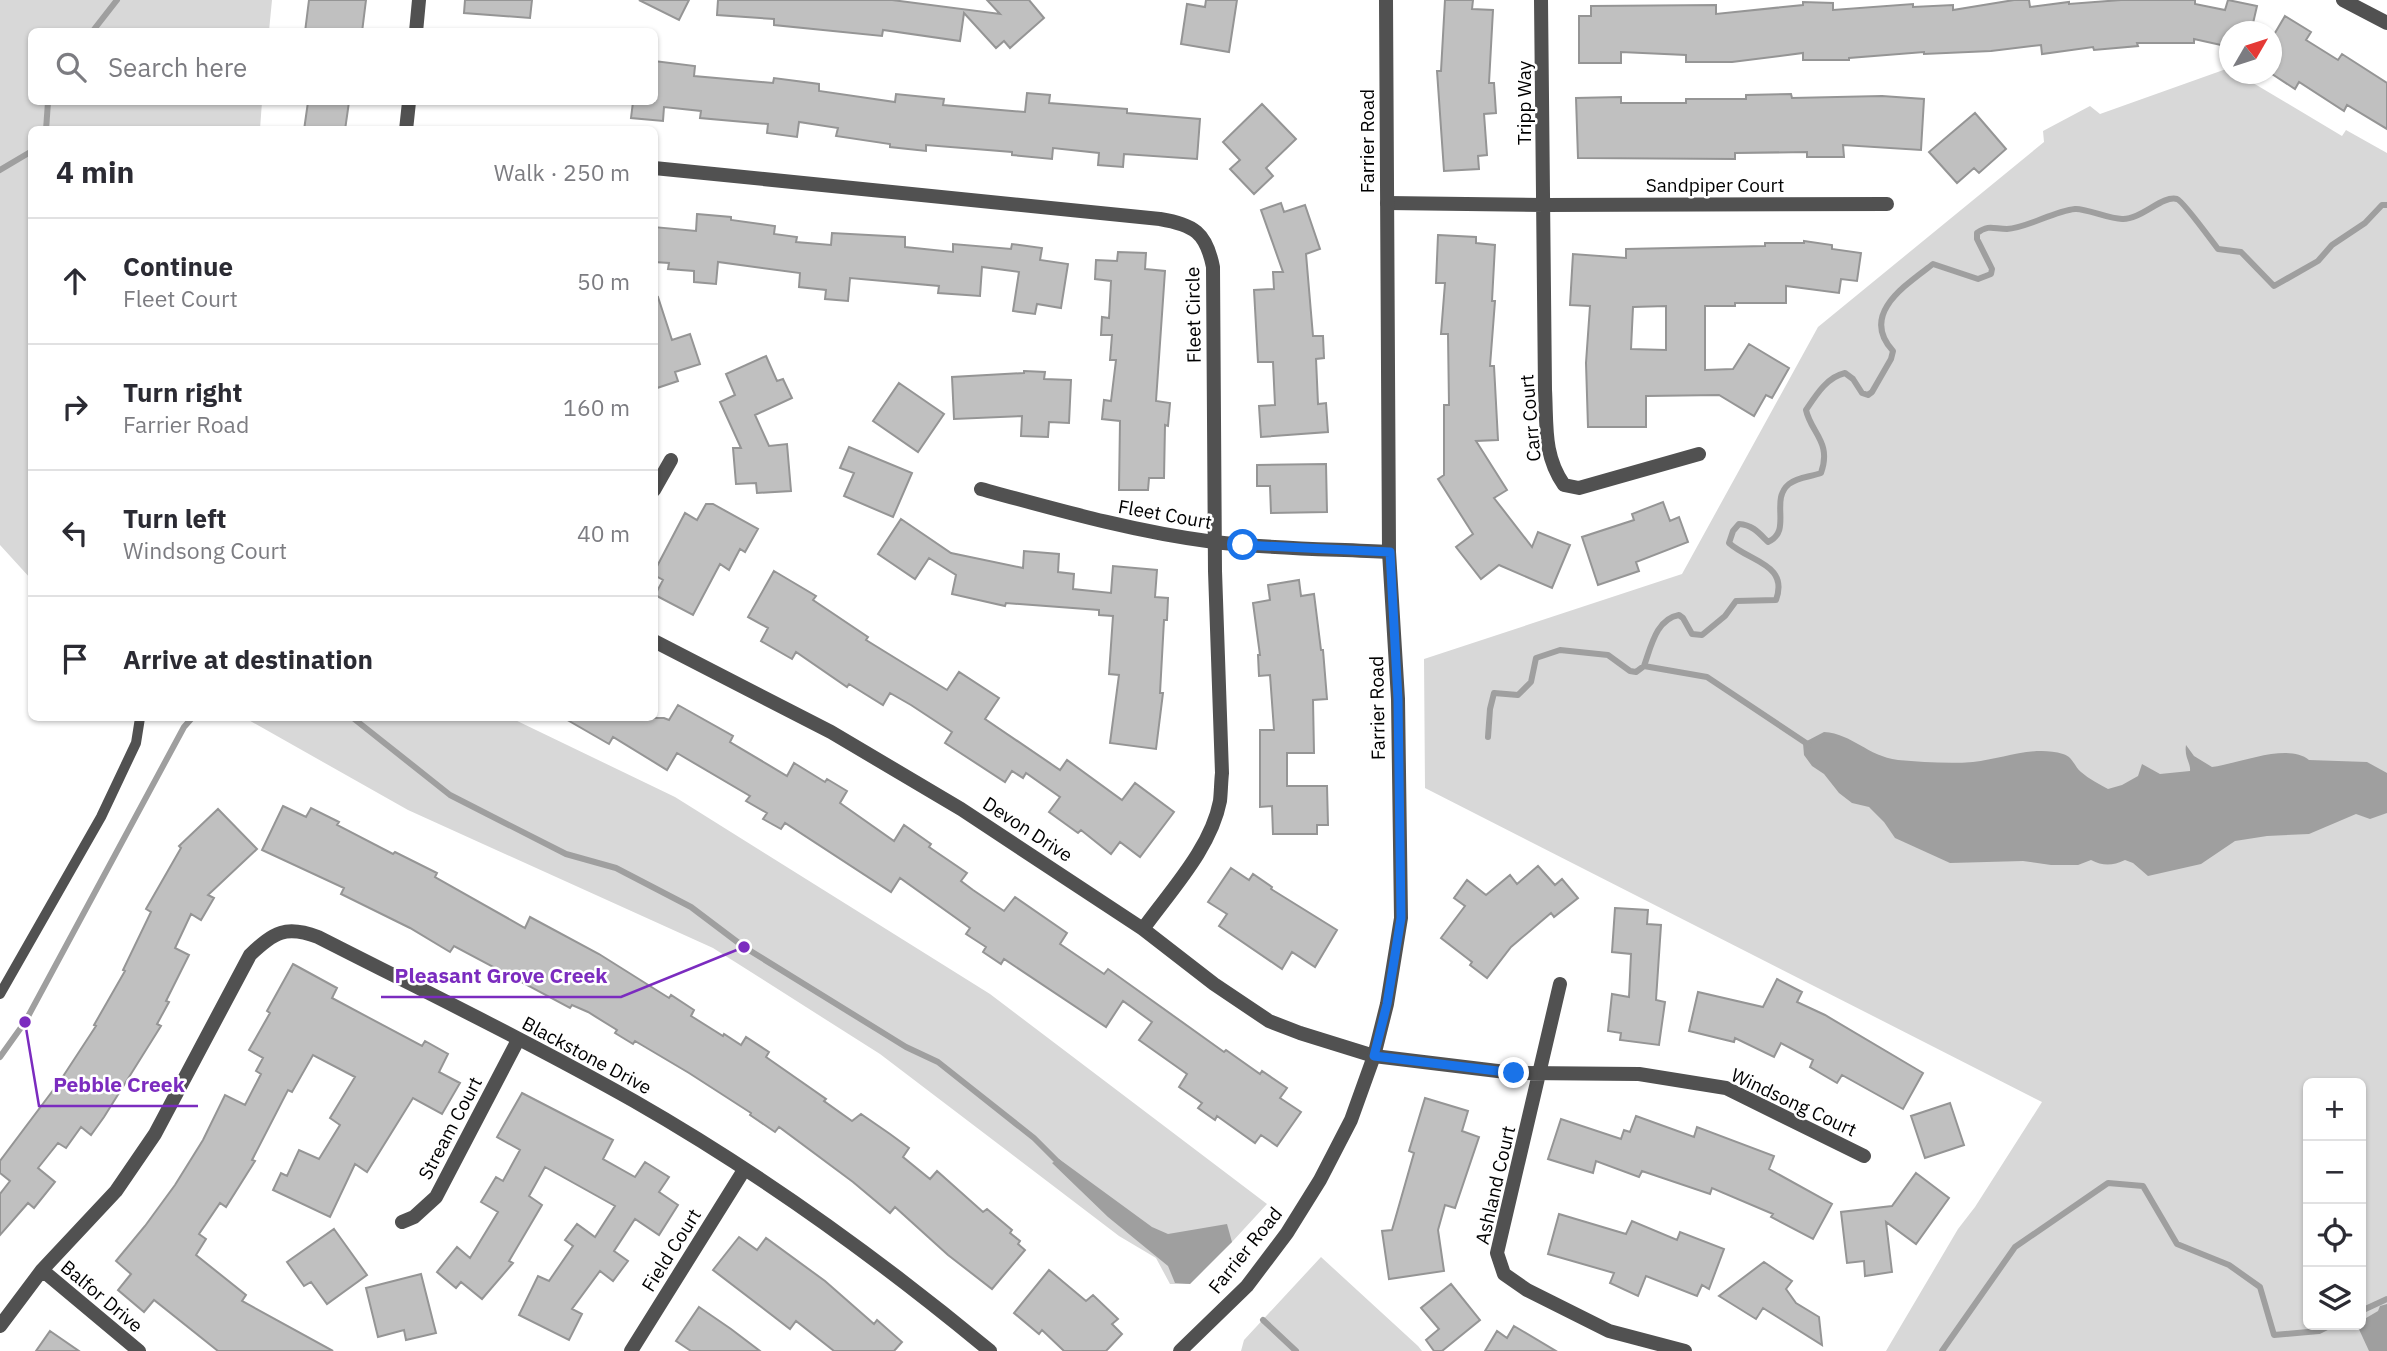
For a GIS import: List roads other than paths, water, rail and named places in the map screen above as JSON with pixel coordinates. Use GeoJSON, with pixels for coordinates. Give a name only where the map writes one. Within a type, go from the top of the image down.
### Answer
{"type":"FeatureCollection","features":[{"type":"Feature","properties":{"kind":"street"},"geometry":{"type":"LineString","coordinates":[[416,28],[419,0]]}},
{"type":"Feature","properties":{"kind":"street","name":"Farrier Road"},"geometry":{"type":"LineString","coordinates":[[1180,1351],[1247,1286],[1287,1233],[1320,1180],[1345,1132],[1374,1056],[1387,1004],[1401,918],[1398,699],[1390,552],[1386,0]]}},
{"type":"Feature","properties":{"kind":"street","name":"Tripp Way"},"geometry":{"type":"LineString","coordinates":[[1541,0],[1544,205]]}},
{"type":"Feature","properties":{"kind":"street"},"geometry":{"type":"LineString","coordinates":[[2343,0],[2387,23]]}},
{"type":"Feature","properties":{"kind":"street"},"geometry":{"type":"LineString","coordinates":[[406,126],[409,105]]}},
{"type":"Feature","properties":{"kind":"street","name":"Fleet Circle"},"geometry":{"type":"LineString","coordinates":[[658,167],[1160,219],[1180,223],[1200,233],[1210,252],[1213,267],[1222,773],[1219,801],[1211,828],[1197,853],[1143,929]]}},
{"type":"Feature","properties":{"kind":"street","name":"Sandpiper Court"},"geometry":{"type":"LineString","coordinates":[[1387,203],[1887,204]]}},
{"type":"Feature","properties":{"kind":"street","name":"Carr Court"},"geometry":{"type":"LineString","coordinates":[[1544,205],[1545,390],[1548,453],[1554,470],[1564,485],[1579,488],[1699,454]]}},
{"type":"Feature","properties":{"kind":"street"},"geometry":{"type":"LineString","coordinates":[[658,484],[671,460]]}},
{"type":"Feature","properties":{"kind":"street","name":"Fleet Court"},"geometry":{"type":"LineString","coordinates":[[981,489],[1112,524],[1216,542],[1390,552]]}},
{"type":"Feature","properties":{"kind":"street","name":"Devon Drive"},"geometry":{"type":"LineString","coordinates":[[658,643],[820,726],[897,769],[1076,882],[1143,929],[1213,984],[1269,1021],[1374,1056]]}},
{"type":"Feature","properties":{"kind":"street","name":"Blackstone Drive"},"geometry":{"type":"LineString","coordinates":[[0,1326],[42,1270],[116,1191],[155,1134],[250,955],[264,941],[284,930],[301,931],[318,937],[518,1040],[690,1134],[813,1215],[990,1351]]}},
{"type":"Feature","properties":{"kind":"street","name":"Ashland Court"},"geometry":{"type":"LineString","coordinates":[[1560,984],[1497,1253],[1504,1274],[1527,1290],[1609,1331],[1685,1351]]}},
{"type":"Feature","properties":{"kind":"street","name":"Stream Court"},"geometry":{"type":"LineString","coordinates":[[402,1222],[414,1217],[436,1197],[518,1040]]}},
{"type":"Feature","properties":{"kind":"street","name":"Windsong Court"},"geometry":{"type":"LineString","coordinates":[[1374,1056],[1539,1074],[1639,1074],[1726,1088],[1864,1156]]}},
{"type":"Feature","properties":{"kind":"street","name":"Field Court"},"geometry":{"type":"LineString","coordinates":[[631,1351],[744,1170]]}},
{"type":"Feature","properties":{"kind":"street","name":"Balfor Drive"},"geometry":{"type":"LineString","coordinates":[[42,1270],[139,1351]]}},
{"type":"Feature","properties":{"kind":"lane"},"geometry":{"type":"LineString","coordinates":[[0,994],[101,817],[136,743],[140,721]]}},
{"type":"Feature","properties":{"kind":"waterway"},"geometry":{"type":"LineString","coordinates":[[95,28],[117,0]]}},
{"type":"Feature","properties":{"kind":"waterway"},"geometry":{"type":"LineString","coordinates":[[46,126],[48,105]]}},
{"type":"Feature","properties":{"kind":"waterway"},"geometry":{"type":"LineString","coordinates":[[0,170],[28,153]]}},
{"type":"Feature","properties":{"kind":"waterway"},"geometry":{"type":"LineString","coordinates":[[1644,666],[1656,635],[1671,618],[1679,615],[1692,634],[1702,635],[1725,616],[1736,601],[1776,600],[1779,588],[1777,579],[1765,565],[1729,543],[1733,531],[1739,524],[1755,530],[1768,542],[1775,537],[1779,531],[1783,491],[1796,480],[1821,473],[1824,462],[1820,438],[1806,410],[1810,404],[1827,383],[1845,373],[1853,379],[1862,393],[1868,395],[1872,392],[1893,351],[1884,338],[1881,325],[1884,313],[1900,291],[1933,264],[1978,279],[1991,274],[1992,269],[1977,239],[1977,233],[1981,230],[2015,228],[2075,209],[2117,219],[2129,218],[2165,201],[2177,199],[2218,249],[2241,252],[2274,286],[2318,261],[2332,245],[2365,223],[2382,205],[2387,205]]}},
{"type":"Feature","properties":{"kind":"waterway"},"geometry":{"type":"LineString","coordinates":[[1488,737],[1494,693],[1518,695],[1531,682],[1536,658],[1560,650],[1608,655],[1630,671],[1636,672],[1644,666],[1707,677],[1809,745]]}},
{"type":"Feature","properties":{"kind":"waterway"},"geometry":{"type":"LineString","coordinates":[[0,1057],[25,1022],[189,721]]}},
{"type":"Feature","properties":{"kind":"waterway"},"geometry":{"type":"LineString","coordinates":[[357,721],[450,795],[566,854],[616,868],[691,907],[744,947],[906,1047],[938,1062],[1034,1138],[1061,1165]]}},
{"type":"Feature","properties":{"kind":"waterway"},"geometry":{"type":"LineString","coordinates":[[1942,1351],[2015,1247],[2108,1183],[2143,1186],[2177,1244],[2229,1265],[2260,1287],[2274,1335],[2321,1330]]}},
{"type":"Feature","properties":{"kind":"waterway"},"geometry":{"type":"LineString","coordinates":[[2366,1309],[2387,1299]]}},
{"type":"Feature","properties":{"kind":"waterway"},"geometry":{"type":"LineString","coordinates":[[1263,1320],[1296,1351]]}},
{"type":"Feature","properties":{"kind":"place","name":"Pleasant Grove Creek"},"geometry":{"type":"Point","coordinates":[744,947]}},
{"type":"Feature","properties":{"kind":"place","name":"Pebble Creek"},"geometry":{"type":"Point","coordinates":[25,1022]}}]}
